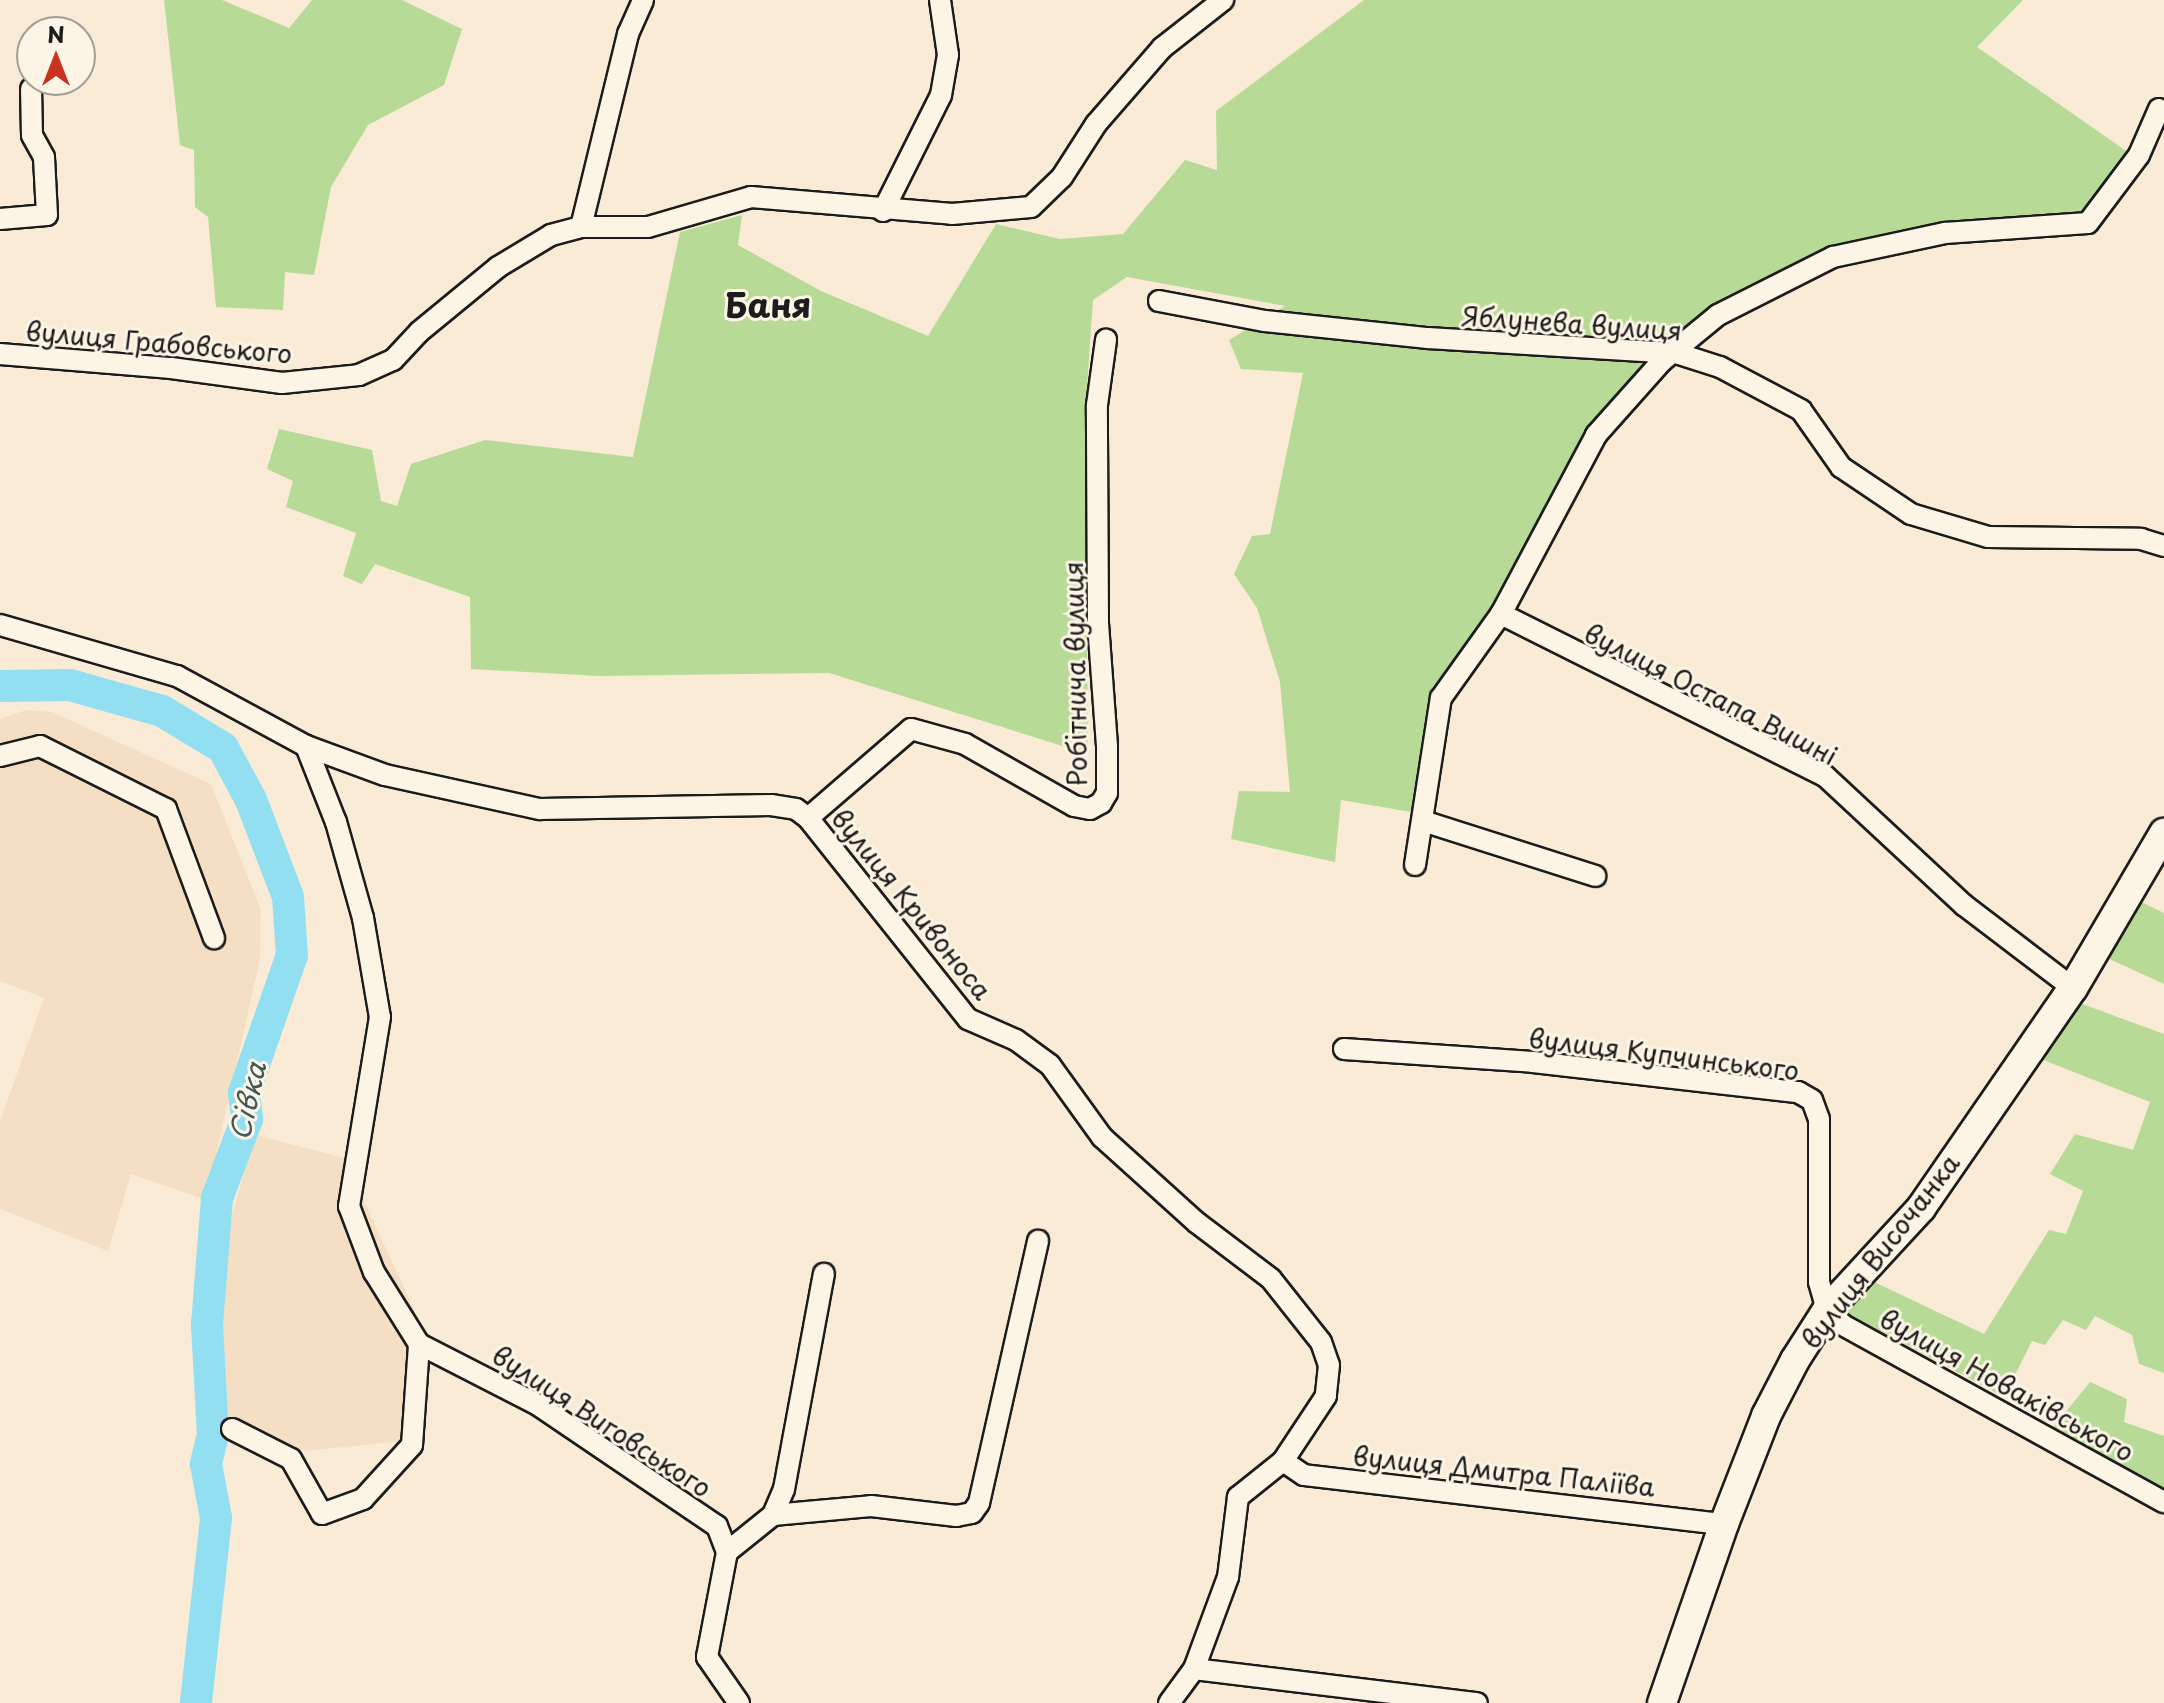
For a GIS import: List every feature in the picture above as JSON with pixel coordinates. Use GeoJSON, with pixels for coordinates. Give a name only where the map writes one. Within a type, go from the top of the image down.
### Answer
{"type":"FeatureCollection","features":[{"type":"Feature","properties":{"kind":"street"},"geometry":{"type":"LineString","coordinates":[[581,227],[628,34],[643,0]]}},
{"type":"Feature","properties":{"kind":"street"},"geometry":{"type":"LineString","coordinates":[[883,211],[941,95],[948,55],[940,0]]}},
{"type":"Feature","properties":{"kind":"street","name":"вулиця Грабовського"},"geometry":{"type":"LineString","coordinates":[[0,354],[171,368],[282,383],[359,375],[393,360],[419,332],[498,267],[551,235],[581,227],[648,227],[751,197],[883,211],[952,214],[1031,207],[1062,177],[1096,124],[1162,48],[1223,0]]}},
{"type":"Feature","properties":{"kind":"street"},"geometry":{"type":"LineString","coordinates":[[0,219],[47,215],[44,157],[32,135],[31,96]]}},
{"type":"Feature","properties":{"kind":"street"},"geometry":{"type":"LineString","coordinates":[[1415,865],[1441,698],[1501,614],[1596,435],[1662,361],[1676,353],[1718,315],[1833,257],[1945,233],[2088,223],[2139,155],[2162,109]]}},
{"type":"Feature","properties":{"kind":"street","name":"Яблунева вулиця"},"geometry":{"type":"LineString","coordinates":[[1159,301],[1265,321],[1428,338],[1676,353],[1720,367],[1801,410],[1841,467],[1911,514],[1988,537],[2141,539],[2164,546]]}},
{"type":"Feature","properties":{"kind":"street","name":"Робітнича вулиця"},"geometry":{"type":"LineString","coordinates":[[808,818],[911,729],[965,744],[1074,806],[1090,809],[1101,803],[1107,793],[1107,746],[1098,624],[1097,405],[1106,340]]}},
{"type":"Feature","properties":{"kind":"street","name":"вулиця Остапа Вишні"},"geometry":{"type":"LineString","coordinates":[[1501,614],[1825,776],[1964,905],[2073,988]]}},
{"type":"Feature","properties":{"kind":"street","name":"вулиця Кривоноса"},"geometry":{"type":"LineString","coordinates":[[0,625],[177,676],[306,746],[385,775],[540,809],[771,805],[796,809],[808,818],[968,1019],[1016,1040],[1050,1065],[1102,1137],[1196,1222],[1271,1279],[1300,1310],[1321,1342],[1329,1365],[1327,1381],[1309,1426],[1283,1461],[1238,1497],[1228,1577],[1194,1669],[1169,1703]]}},
{"type":"Feature","properties":{"kind":"street"},"geometry":{"type":"LineString","coordinates":[[0,756],[40,746],[166,809],[214,938]]}},
{"type":"Feature","properties":{"kind":"street"},"geometry":{"type":"LineString","coordinates":[[232,1429],[291,1459],[322,1514],[363,1499],[412,1445],[419,1344],[374,1272],[349,1206],[380,1017],[344,850],[306,746]]}},
{"type":"Feature","properties":{"kind":"street"},"geometry":{"type":"LineString","coordinates":[[1423,821],[1595,876]]}},
{"type":"Feature","properties":{"kind":"street","name":"вулиця Височанка"},"geometry":{"type":"LineString","coordinates":[[1662,1703],[1724,1524],[1766,1416],[1827,1310],[1921,1208],[2073,988],[2164,833]]}},
{"type":"Feature","properties":{"kind":"street","name":"вулиця Купчинського"},"geometry":{"type":"LineString","coordinates":[[1344,1049],[1533,1062],[1805,1096],[1812,1100],[1819,1119],[1819,1282],[1827,1310]]}},
{"type":"Feature","properties":{"kind":"street"},"geometry":{"type":"LineString","coordinates":[[773,1515],[871,1506],[956,1516],[972,1513],[979,1503],[1038,1241]]}},
{"type":"Feature","properties":{"kind":"street"},"geometry":{"type":"LineString","coordinates":[[739,1703],[707,1657],[727,1552],[773,1515],[784,1489],[824,1274]]}},
{"type":"Feature","properties":{"kind":"street","name":"вулиця Новаківського"},"geometry":{"type":"LineString","coordinates":[[1827,1310],[1843,1325],[2164,1502]]}},
{"type":"Feature","properties":{"kind":"street","name":"вулиця Виговського"},"geometry":{"type":"LineString","coordinates":[[419,1344],[538,1405],[626,1464],[717,1526],[727,1552]]}},
{"type":"Feature","properties":{"kind":"street","name":"вулиця Дмитра Паліїва"},"geometry":{"type":"LineString","coordinates":[[1283,1461],[1304,1475],[1724,1524]]}},
{"type":"Feature","properties":{"kind":"street"},"geometry":{"type":"LineString","coordinates":[[1194,1669],[1477,1703]]}},
{"type":"Feature","properties":{"kind":"shaded area"},"geometry":{"type":"Polygon","coordinates":[[[26,710],[52,712],[211,784],[261,910],[260,959],[206,1200],[131,1174],[108,1251],[0,1209],[0,1121],[44,998],[0,981],[0,719],[26,710]]]}},
{"type":"Feature","properties":{"kind":"shaded area"},"geometry":{"type":"Polygon","coordinates":[[[255,1135],[344,1158],[425,1333],[404,1441],[305,1451],[229,1421],[220,1325],[226,1237],[255,1135]]]}},
{"type":"Feature","properties":{"kind":"green space"},"geometry":{"type":"Polygon","coordinates":[[[164,0],[222,0],[289,28],[312,0],[402,0],[462,29],[444,85],[368,125],[331,187],[314,275],[285,272],[283,310],[216,307],[208,217],[195,207],[194,150],[180,145],[164,0]]]}},
{"type":"Feature","properties":{"kind":"green space"},"geometry":{"type":"Polygon","coordinates":[[[1364,0],[2023,0],[1977,47],[2132,155],[2087,212],[1955,220],[1832,250],[1677,339],[1621,389],[1498,600],[1433,697],[1417,813],[1341,800],[1335,862],[1231,839],[1239,791],[1290,792],[1280,682],[1257,608],[1234,574],[1252,536],[1270,534],[1303,373],[1241,369],[1229,340],[1285,306],[1127,277],[1093,300],[1085,415],[1088,754],[829,673],[598,676],[471,669],[470,597],[375,564],[362,584],[343,576],[356,533],[286,507],[293,481],[267,469],[279,429],[372,450],[381,501],[397,506],[411,464],[485,440],[633,457],[680,232],[742,215],[738,245],[821,291],[928,336],[996,224],[1060,239],[1123,234],[1185,160],[1217,170],[1216,111],[1364,0]]]}},
{"type":"Feature","properties":{"kind":"green space"},"geometry":{"type":"Polygon","coordinates":[[[2139,901],[2164,913],[2164,984],[2105,957],[2139,901]]]}},
{"type":"Feature","properties":{"kind":"green space"},"geometry":{"type":"Polygon","coordinates":[[[2077,1002],[2164,1034],[2164,1373],[2139,1364],[2132,1335],[2095,1316],[2086,1330],[2063,1320],[2045,1345],[2032,1341],[2004,1397],[1845,1312],[1872,1281],[1984,1334],[2049,1230],[2066,1234],[2083,1191],[2050,1174],[2075,1134],[2133,1150],[2150,1102],[2038,1058],[2077,1002]]]}},
{"type":"Feature","properties":{"kind":"green space"},"geometry":{"type":"Polygon","coordinates":[[[2090,1382],[2127,1399],[2124,1422],[2164,1436],[2164,1493],[2052,1429],[2090,1382]]]}},
{"type":"Feature","properties":{"kind":"waterway","name":"Сівка"},"geometry":{"type":"LineString","coordinates":[[0,686],[70,685],[162,711],[223,748],[251,800],[288,897],[292,955],[244,1093],[247,1119],[217,1198],[207,1325],[213,1435],[206,1464],[216,1518],[196,1703]]}},
{"type":"Feature","properties":{"kind":"district","name":"Баня"},"geometry":{"type":"Point","coordinates":[768,305]}}]}
